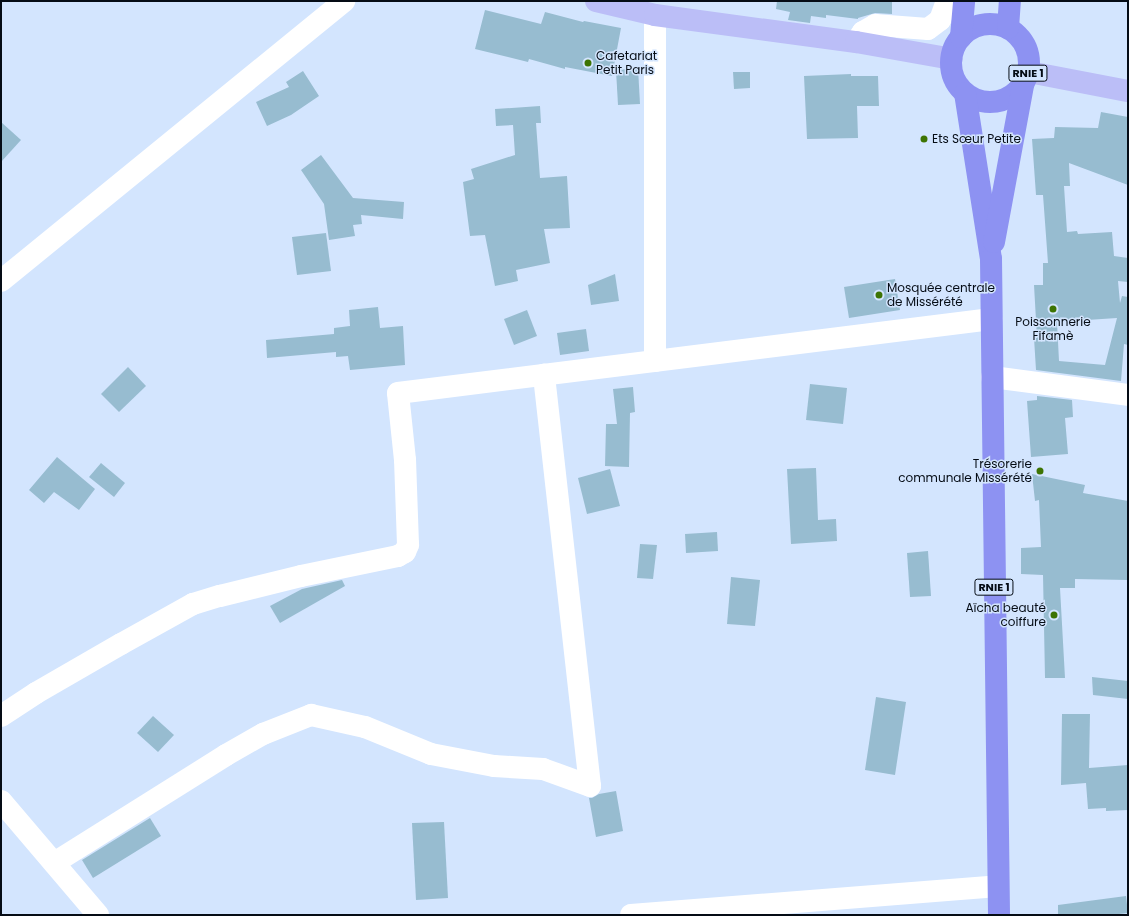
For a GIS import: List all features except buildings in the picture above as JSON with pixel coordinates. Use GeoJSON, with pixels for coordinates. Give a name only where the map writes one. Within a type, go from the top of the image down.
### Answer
{"type":"FeatureCollection","features":[{"type":"Feature","properties":{"kind":"highway","name":"RNIE 1"},"geometry":{"type":"LineString","coordinates":[[964,1],[961,37],[952,53],[951,68],[956,82],[965,93],[979,101],[996,102],[1011,97],[1026,78]]}},
{"type":"Feature","properties":{"kind":"highway"},"geometry":{"type":"LineString","coordinates":[[961,37],[975,27],[991,24],[1008,28],[1010,1]]}},
{"type":"Feature","properties":{"kind":"highway","name":"RNIE 1"},"geometry":{"type":"LineString","coordinates":[[991,259],[1026,78],[1029,54],[1021,39],[1008,28]]}},
{"type":"Feature","properties":{"kind":"highway","name":"RNIE 1"},"geometry":{"type":"LineString","coordinates":[[965,93],[991,259],[999,915]]}},
{"type":"Feature","properties":{"kind":"main road"},"geometry":{"type":"LineString","coordinates":[[596,1],[655,15],[856,42],[952,59]]}},
{"type":"Feature","properties":{"kind":"main road"},"geometry":{"type":"LineString","coordinates":[[1026,78],[1128,91]]}},
{"type":"Feature","properties":{"kind":"street"},"geometry":{"type":"LineString","coordinates":[[1,281],[344,1]]}},
{"type":"Feature","properties":{"kind":"street"},"geometry":{"type":"LineString","coordinates":[[856,42],[863,32],[876,26],[928,29],[940,20],[947,1]]}},
{"type":"Feature","properties":{"kind":"street"},"geometry":{"type":"LineString","coordinates":[[655,15],[655,361]]}},
{"type":"Feature","properties":{"kind":"street"},"geometry":{"type":"LineString","coordinates":[[1,716],[36,693],[193,604],[301,576],[398,556],[404,552],[408,545],[406,483],[398,393],[991,319]]}},
{"type":"Feature","properties":{"kind":"street"},"geometry":{"type":"LineString","coordinates":[[54,863],[226,755],[263,734],[312,715],[365,726],[431,754],[494,766],[543,769],[590,786],[544,375]]}},
{"type":"Feature","properties":{"kind":"street"},"geometry":{"type":"LineString","coordinates":[[992,377],[1128,395]]}},
{"type":"Feature","properties":{"kind":"street"},"geometry":{"type":"LineString","coordinates":[[1,801],[98,915]]}},
{"type":"Feature","properties":{"kind":"street"},"geometry":{"type":"LineString","coordinates":[[631,915],[998,886]]}},
{"type":"Feature","properties":{"kind":"place","name":"Cafetariat Petit Paris"},"geometry":{"type":"Point","coordinates":[588,63]}},
{"type":"Feature","properties":{"kind":"place","name":"Ets Sœur Petite"},"geometry":{"type":"Point","coordinates":[924,139]}},
{"type":"Feature","properties":{"kind":"place","name":"Mosquée centrale de Missérété"},"geometry":{"type":"Point","coordinates":[879,295]}},
{"type":"Feature","properties":{"kind":"place","name":"Poissonnerie Fifamè"},"geometry":{"type":"Point","coordinates":[1053,309]}},
{"type":"Feature","properties":{"kind":"place","name":"Trésorerie communale Missérété"},"geometry":{"type":"Point","coordinates":[1040,471]}},
{"type":"Feature","properties":{"kind":"place","name":"Aïcha beauté coiffure"},"geometry":{"type":"Point","coordinates":[1054,615]}}]}
